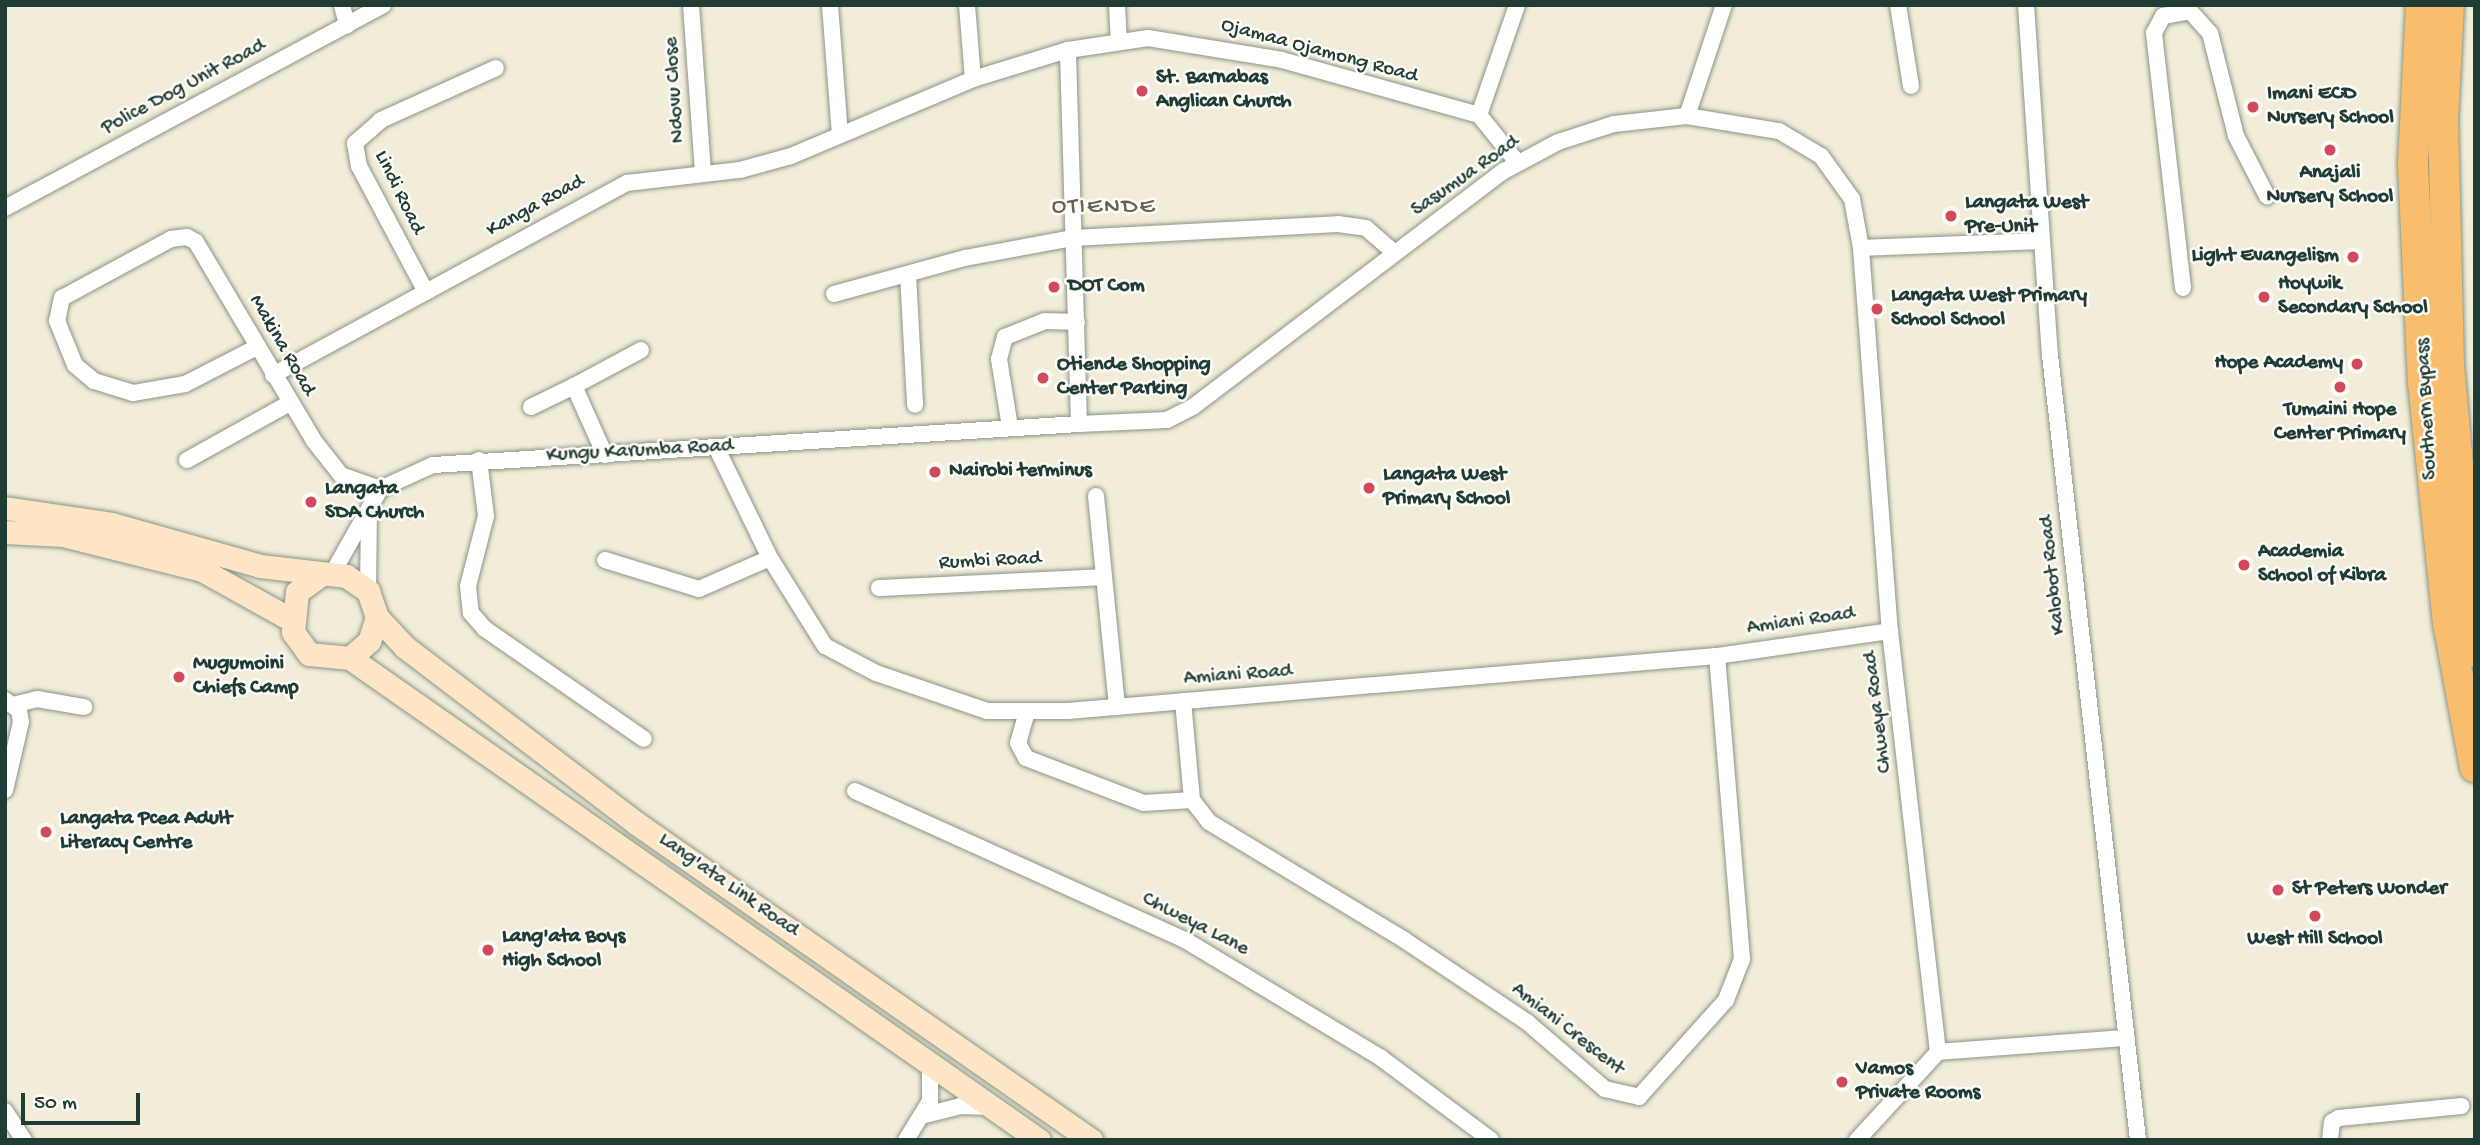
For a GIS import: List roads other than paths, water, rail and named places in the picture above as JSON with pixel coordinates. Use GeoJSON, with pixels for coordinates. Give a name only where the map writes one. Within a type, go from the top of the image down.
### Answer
{"type":"FeatureCollection","features":[{"type":"Feature","properties":{"kind":"highway","name":"Southern Bypass"},"geometry":{"type":"LineString","coordinates":[[2421,5],[2413,164],[2423,382],[2448,623],[2475,767]]}},
{"type":"Feature","properties":{"kind":"highway","name":"Southern Bypass"},"geometry":{"type":"LineString","coordinates":[[2449,5],[2443,119],[2449,365],[2475,652]]}},
{"type":"Feature","properties":{"kind":"main road"},"geometry":{"type":"LineString","coordinates":[[5,508],[112,524],[326,575],[368,591],[377,617],[369,642],[350,658],[309,654],[290,619],[202,570],[63,535],[5,532]]}},
{"type":"Feature","properties":{"kind":"main road"},"geometry":{"type":"LineString","coordinates":[[290,619],[298,592],[326,575]]}},
{"type":"Feature","properties":{"kind":"main road","name":"Lang'ata Link Road"},"geometry":{"type":"LineString","coordinates":[[377,617],[405,647],[636,823],[1091,1140]]}},
{"type":"Feature","properties":{"kind":"main road","name":"Lang'ata Link Road"},"geometry":{"type":"LineString","coordinates":[[350,658],[1038,1140]]}},
{"type":"Feature","properties":{"kind":"street"},"geometry":{"type":"LineString","coordinates":[[342,5],[347,25]]}},
{"type":"Feature","properties":{"kind":"street","name":"Police Dog Unit Road"},"geometry":{"type":"LineString","coordinates":[[5,208],[383,5]]}},
{"type":"Feature","properties":{"kind":"street","name":"Ndovu Close"},"geometry":{"type":"LineString","coordinates":[[691,5],[704,172]]}},
{"type":"Feature","properties":{"kind":"street"},"geometry":{"type":"LineString","coordinates":[[830,5],[840,134]]}},
{"type":"Feature","properties":{"kind":"street"},"geometry":{"type":"LineString","coordinates":[[967,5],[973,79]]}},
{"type":"Feature","properties":{"kind":"street"},"geometry":{"type":"LineString","coordinates":[[1117,5],[1119,38]]}},
{"type":"Feature","properties":{"kind":"street"},"geometry":{"type":"LineString","coordinates":[[1517,5],[1479,115],[1517,162]]}},
{"type":"Feature","properties":{"kind":"street"},"geometry":{"type":"LineString","coordinates":[[1687,116],[1724,5]]}},
{"type":"Feature","properties":{"kind":"street"},"geometry":{"type":"LineString","coordinates":[[1898,5],[1911,86]]}},
{"type":"Feature","properties":{"kind":"street","name":"Kalobot Road"},"geometry":{"type":"LineString","coordinates":[[2026,5],[2040,241],[2138,1140]]}},
{"type":"Feature","properties":{"kind":"street"},"geometry":{"type":"LineString","coordinates":[[2183,288],[2154,33],[2156,22],[2176,8],[2198,15],[2210,33],[2236,136],[2267,196]]}},
{"type":"Feature","properties":{"kind":"street","name":"Ojamaa Ojamong Road"},"geometry":{"type":"LineString","coordinates":[[1068,50],[1119,38],[1212,44],[1479,115]]}},
{"type":"Feature","properties":{"kind":"street"},"geometry":{"type":"LineString","coordinates":[[1068,50],[1079,424]]}},
{"type":"Feature","properties":{"kind":"street","name":"Kanga Road"},"geometry":{"type":"LineString","coordinates":[[272,375],[627,183],[791,156],[973,79],[1068,50]]}},
{"type":"Feature","properties":{"kind":"street","name":"Lindi Road"},"geometry":{"type":"LineString","coordinates":[[426,292],[359,166],[355,143],[381,120],[496,68]]}},
{"type":"Feature","properties":{"kind":"street","name":"Sasumua Road"},"geometry":{"type":"LineString","coordinates":[[1079,424],[1167,421],[1194,406],[1394,252],[1517,162],[1614,124],[1687,116],[1779,131],[1821,156],[1852,199],[1861,248]]}},
{"type":"Feature","properties":{"kind":"street"},"geometry":{"type":"LineString","coordinates":[[834,294],[908,274],[1073,238],[1338,224],[1366,228],[1394,252]]}},
{"type":"Feature","properties":{"kind":"street","name":"Makina Road"},"geometry":{"type":"LineString","coordinates":[[257,347],[185,384],[146,392],[115,389],[75,365],[57,321],[62,298],[179,236],[196,242],[257,347],[288,404],[341,475],[380,489]]}},
{"type":"Feature","properties":{"kind":"street"},"geometry":{"type":"LineString","coordinates":[[1861,248],[2040,241]]}},
{"type":"Feature","properties":{"kind":"street","name":"Chweya Road"},"geometry":{"type":"LineString","coordinates":[[1861,248],[1891,631],[1938,1052]]}},
{"type":"Feature","properties":{"kind":"street"},"geometry":{"type":"LineString","coordinates":[[908,274],[915,405]]}},
{"type":"Feature","properties":{"kind":"street"},"geometry":{"type":"LineString","coordinates":[[1010,427],[999,359],[1005,337],[1021,326],[1077,322]]}},
{"type":"Feature","properties":{"kind":"street"},"geometry":{"type":"LineString","coordinates":[[531,407],[641,350]]}},
{"type":"Feature","properties":{"kind":"street"},"geometry":{"type":"LineString","coordinates":[[574,386],[605,455]]}},
{"type":"Feature","properties":{"kind":"street"},"geometry":{"type":"LineString","coordinates":[[187,460],[288,404]]}},
{"type":"Feature","properties":{"kind":"street","name":"Kungu Karumba Road"},"geometry":{"type":"LineString","coordinates":[[380,489],[433,465],[479,460],[717,449],[1079,424]]}},
{"type":"Feature","properties":{"kind":"street","name":"Amiani Road"},"geometry":{"type":"LineString","coordinates":[[717,449],[770,558],[812,630],[840,657],[955,702],[1027,712],[1118,706],[1717,656],[1891,631]]}},
{"type":"Feature","properties":{"kind":"street"},"geometry":{"type":"LineString","coordinates":[[479,460],[486,516],[468,586],[471,613],[485,629],[644,738]]}},
{"type":"Feature","properties":{"kind":"street"},"geometry":{"type":"LineString","coordinates":[[326,575],[380,489]]}},
{"type":"Feature","properties":{"kind":"street"},"geometry":{"type":"LineString","coordinates":[[1096,496],[1102,577],[1118,706]]}},
{"type":"Feature","properties":{"kind":"street"},"geometry":{"type":"LineString","coordinates":[[368,591],[369,507]]}},
{"type":"Feature","properties":{"kind":"street"},"geometry":{"type":"LineString","coordinates":[[605,560],[699,589],[770,558]]}},
{"type":"Feature","properties":{"kind":"street","name":"Rumbi Road"},"geometry":{"type":"LineString","coordinates":[[879,588],[1102,577]]}},
{"type":"Feature","properties":{"kind":"street","name":"Amiani Crescent"},"geometry":{"type":"LineString","coordinates":[[1192,800],[1209,822],[1527,1022],[1605,1089],[1639,1097],[1727,1000],[1742,959],[1717,656]]}},
{"type":"Feature","properties":{"kind":"street"},"geometry":{"type":"LineString","coordinates":[[5,790],[21,722],[9,703],[37,699],[84,707]]}},
{"type":"Feature","properties":{"kind":"street"},"geometry":{"type":"LineString","coordinates":[[1027,712],[1018,743],[1026,758],[1144,803],[1192,800],[1183,701]]}},
{"type":"Feature","properties":{"kind":"street","name":"Chweya Lane"},"geometry":{"type":"LineString","coordinates":[[855,792],[1185,940],[1381,1058],[1491,1140]]}},
{"type":"Feature","properties":{"kind":"street"},"geometry":{"type":"LineString","coordinates":[[1857,1140],[1938,1052],[2126,1038]]}},
{"type":"Feature","properties":{"kind":"street"},"geometry":{"type":"LineString","coordinates":[[906,1140],[925,1115],[930,1063]]}},
{"type":"Feature","properties":{"kind":"street"},"geometry":{"type":"LineString","coordinates":[[925,1115],[960,1106],[993,1107]]}},
{"type":"Feature","properties":{"kind":"street"},"geometry":{"type":"LineString","coordinates":[[2330,1140],[2332,1122],[2339,1118],[2461,1106]]}},
{"type":"Feature","properties":{"kind":"street"},"geometry":{"type":"LineString","coordinates":[[5,1111],[24,1140]]}},
{"type":"Feature","properties":{"kind":"place","name":"St. Barnabas Anglican Church"},"geometry":{"type":"Point","coordinates":[1142,91]}},
{"type":"Feature","properties":{"kind":"place","name":"Imani ECD Nursery School"},"geometry":{"type":"Point","coordinates":[2253,107]}},
{"type":"Feature","properties":{"kind":"place","name":"Anajali Nursery School"},"geometry":{"type":"Point","coordinates":[2330,150]}},
{"type":"Feature","properties":{"kind":"place","name":"Langata West Pre-Unit"},"geometry":{"type":"Point","coordinates":[1951,216]}},
{"type":"Feature","properties":{"kind":"place","name":"Light Evangelism"},"geometry":{"type":"Point","coordinates":[2353,257]}},
{"type":"Feature","properties":{"kind":"place","name":"DOT Com"},"geometry":{"type":"Point","coordinates":[1054,287]}},
{"type":"Feature","properties":{"kind":"place","name":"Hoywik Secondary School"},"geometry":{"type":"Point","coordinates":[2264,297]}},
{"type":"Feature","properties":{"kind":"place","name":"Langata West Primary School School"},"geometry":{"type":"Point","coordinates":[1877,309]}},
{"type":"Feature","properties":{"kind":"place","name":"Hope Academy"},"geometry":{"type":"Point","coordinates":[2357,364]}},
{"type":"Feature","properties":{"kind":"place","name":"Otiende Shopping Center Parking"},"geometry":{"type":"Point","coordinates":[1043,378]}},
{"type":"Feature","properties":{"kind":"place","name":"Tumaini Hope Center Primary"},"geometry":{"type":"Point","coordinates":[2340,387]}},
{"type":"Feature","properties":{"kind":"place","name":"Nairobi terminus"},"geometry":{"type":"Point","coordinates":[935,472]}},
{"type":"Feature","properties":{"kind":"place","name":"Langata West Primary School"},"geometry":{"type":"Point","coordinates":[1369,488]}},
{"type":"Feature","properties":{"kind":"place","name":"Langata SDA Church"},"geometry":{"type":"Point","coordinates":[311,502]}},
{"type":"Feature","properties":{"kind":"place","name":"Academia School of Kibra"},"geometry":{"type":"Point","coordinates":[2244,565]}},
{"type":"Feature","properties":{"kind":"place","name":"Mugumoini Chiefs Camp"},"geometry":{"type":"Point","coordinates":[179,677]}},
{"type":"Feature","properties":{"kind":"place","name":"Langata Pcea Adult Literacy Centre"},"geometry":{"type":"Point","coordinates":[46,832]}},
{"type":"Feature","properties":{"kind":"place","name":"St Peters Wonder"},"geometry":{"type":"Point","coordinates":[2278,890]}},
{"type":"Feature","properties":{"kind":"place","name":"West Hill School"},"geometry":{"type":"Point","coordinates":[2315,916]}},
{"type":"Feature","properties":{"kind":"place","name":"Lang'ata Boys High School"},"geometry":{"type":"Point","coordinates":[488,950]}},
{"type":"Feature","properties":{"kind":"place","name":"Vamos Private Rooms"},"geometry":{"type":"Point","coordinates":[1842,1082]}},
{"type":"Feature","properties":{"kind":"district","name":"OTIENDE"},"geometry":{"type":"Point","coordinates":[1104,208]}}]}
